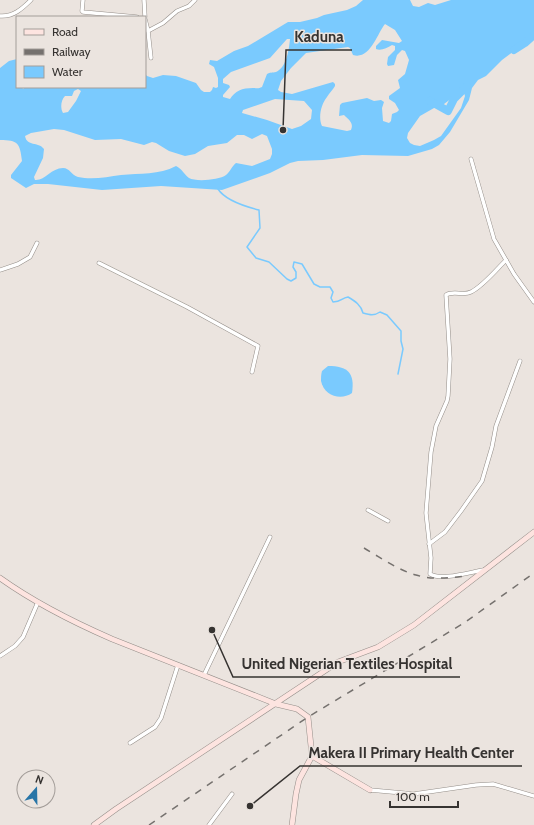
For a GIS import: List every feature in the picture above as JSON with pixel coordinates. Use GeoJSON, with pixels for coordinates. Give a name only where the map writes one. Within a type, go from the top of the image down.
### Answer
{"type":"FeatureCollection","features":[{"type":"Feature","properties":{"kind":"street"},"geometry":{"type":"LineString","coordinates":[[0,16],[8,17],[21,10],[31,0]]}},
{"type":"Feature","properties":{"kind":"street"},"geometry":{"type":"LineString","coordinates":[[81,16],[83,0]]}},
{"type":"Feature","properties":{"kind":"street"},"geometry":{"type":"LineString","coordinates":[[144,0],[145,16]]}},
{"type":"Feature","properties":{"kind":"street"},"geometry":{"type":"LineString","coordinates":[[148,31],[189,6],[195,0]]}},
{"type":"Feature","properties":{"kind":"street"},"geometry":{"type":"LineString","coordinates":[[82,11],[117,16]]}},
{"type":"Feature","properties":{"kind":"street"},"geometry":{"type":"LineString","coordinates":[[146,22],[151,58]]}},
{"type":"Feature","properties":{"kind":"street"},"geometry":{"type":"LineString","coordinates":[[471,159],[494,239],[534,302]]}},
{"type":"Feature","properties":{"kind":"street"},"geometry":{"type":"LineString","coordinates":[[0,270],[18,264],[30,257],[37,243]]}},
{"type":"Feature","properties":{"kind":"street"},"geometry":{"type":"LineString","coordinates":[[485,570],[460,575],[433,576],[430,574],[431,558],[426,513],[431,452],[436,426],[448,396],[450,359],[446,296],[450,293],[471,292],[506,260]]}},
{"type":"Feature","properties":{"kind":"street"},"geometry":{"type":"LineString","coordinates":[[99,263],[187,307],[258,346],[252,372]]}},
{"type":"Feature","properties":{"kind":"street"},"geometry":{"type":"LineString","coordinates":[[429,544],[445,532],[482,481],[492,447],[496,426],[520,361]]}},
{"type":"Feature","properties":{"kind":"street"},"geometry":{"type":"LineString","coordinates":[[368,510],[388,521]]}},
{"type":"Feature","properties":{"kind":"street"},"geometry":{"type":"LineString","coordinates":[[94,825],[338,662],[378,647],[414,625],[534,532]]}},
{"type":"Feature","properties":{"kind":"street"},"geometry":{"type":"LineString","coordinates":[[204,675],[270,537]]}},
{"type":"Feature","properties":{"kind":"street"},"geometry":{"type":"LineString","coordinates":[[0,578],[21,593],[89,629],[276,704],[297,709],[308,717],[312,756],[300,780],[296,794],[292,825]]}},
{"type":"Feature","properties":{"kind":"street"},"geometry":{"type":"LineString","coordinates":[[0,656],[15,646],[23,637],[38,602]]}},
{"type":"Feature","properties":{"kind":"street"},"geometry":{"type":"LineString","coordinates":[[130,743],[155,727],[161,718],[178,665]]}},
{"type":"Feature","properties":{"kind":"street"},"geometry":{"type":"LineString","coordinates":[[312,756],[370,790],[414,794],[493,784],[534,796]]}},
{"type":"Feature","properties":{"kind":"street"},"geometry":{"type":"LineString","coordinates":[[209,825],[232,794]]}},
{"type":"Feature","properties":{"kind":"water"},"geometry":{"type":"Polygon","coordinates":[[[363,0],[410,0],[413,6],[419,7],[428,3],[435,5],[451,0],[534,0],[534,33],[522,45],[502,60],[486,76],[478,80],[472,88],[469,100],[450,132],[439,145],[432,149],[408,156],[362,155],[323,160],[298,161],[290,163],[270,173],[222,190],[161,186],[102,190],[48,184],[34,184],[26,188],[11,178],[11,175],[22,161],[19,146],[17,144],[11,141],[0,140],[0,68],[9,61],[16,59],[16,88],[146,88],[146,75],[153,78],[163,75],[176,76],[196,83],[204,92],[210,92],[213,87],[218,87],[218,78],[214,67],[209,64],[210,60],[217,61],[234,51],[248,46],[288,22],[300,22],[347,10],[356,6],[363,0]],[[385,24],[368,50],[359,56],[353,55],[348,47],[306,53],[281,81],[278,90],[292,94],[333,82],[335,86],[325,100],[320,115],[322,126],[347,131],[351,130],[352,125],[349,120],[344,115],[339,116],[340,105],[342,103],[367,98],[374,101],[381,100],[384,102],[382,108],[383,121],[389,123],[391,121],[392,114],[399,110],[395,103],[389,99],[389,96],[400,88],[398,80],[405,74],[409,60],[405,51],[402,50],[397,55],[394,65],[388,66],[388,57],[395,50],[395,46],[392,45],[380,50],[376,49],[376,46],[382,40],[399,43],[402,41],[395,30],[385,24]],[[287,39],[270,58],[231,72],[223,79],[223,83],[229,85],[230,87],[223,97],[230,99],[234,94],[242,89],[262,87],[267,74],[280,70],[283,66],[289,48],[290,39],[287,39]],[[78,89],[74,91],[72,96],[65,96],[62,102],[61,106],[63,113],[68,112],[81,91],[78,89]],[[464,93],[456,95],[444,104],[420,116],[408,133],[407,138],[410,143],[420,146],[441,136],[461,108],[465,96],[464,93]],[[275,99],[243,110],[242,113],[292,129],[301,126],[311,119],[312,110],[304,101],[275,99]],[[54,129],[31,133],[25,136],[28,142],[39,145],[44,149],[43,158],[34,177],[35,180],[42,179],[55,170],[63,168],[67,169],[78,177],[94,178],[163,171],[176,166],[189,178],[208,180],[223,177],[236,163],[252,166],[270,159],[272,154],[272,149],[267,136],[262,134],[252,139],[244,135],[237,135],[227,143],[208,146],[195,154],[185,156],[169,151],[152,142],[144,145],[121,139],[95,140],[64,130],[54,129]]]}},
{"type":"Feature","properties":{"kind":"water"},"geometry":{"type":"Polygon","coordinates":[[[328,366],[341,367],[349,372],[353,386],[352,393],[343,397],[338,397],[326,390],[321,381],[321,375],[322,371],[328,366]]]}},
{"type":"Feature","properties":{"kind":"waterway"},"geometry":{"type":"LineString","coordinates":[[514,50],[534,35]]}},
{"type":"Feature","properties":{"kind":"waterway"},"geometry":{"type":"LineString","coordinates":[[430,101],[448,111],[454,99],[467,86]]}},
{"type":"Feature","properties":{"kind":"waterway"},"geometry":{"type":"LineString","coordinates":[[218,189],[231,200],[259,210],[260,228],[247,247],[256,258],[269,262],[291,281],[296,278],[296,272],[293,267],[294,262],[302,264],[314,284],[320,287],[330,287],[333,292],[331,298],[333,302],[348,297],[361,308],[363,313],[372,315],[380,312],[387,315],[401,331],[403,349],[398,374]]}},
{"type":"Feature","properties":{"kind":"railway"},"geometry":{"type":"LineString","coordinates":[[364,548],[396,567],[422,577],[447,578],[466,576]]}},
{"type":"Feature","properties":{"kind":"railway"},"geometry":{"type":"LineString","coordinates":[[149,825],[308,717],[464,623],[534,573]]}},
{"type":"Feature","properties":{"kind":"place","name":"Kaduna"},"geometry":{"type":"Point","coordinates":[283,130]}},
{"type":"Feature","properties":{"kind":"place","name":"United Nigerian Textiles Hospital"},"geometry":{"type":"Point","coordinates":[212,630]}},
{"type":"Feature","properties":{"kind":"place","name":"Makera II Primary Health Center"},"geometry":{"type":"Point","coordinates":[250,806]}}]}
